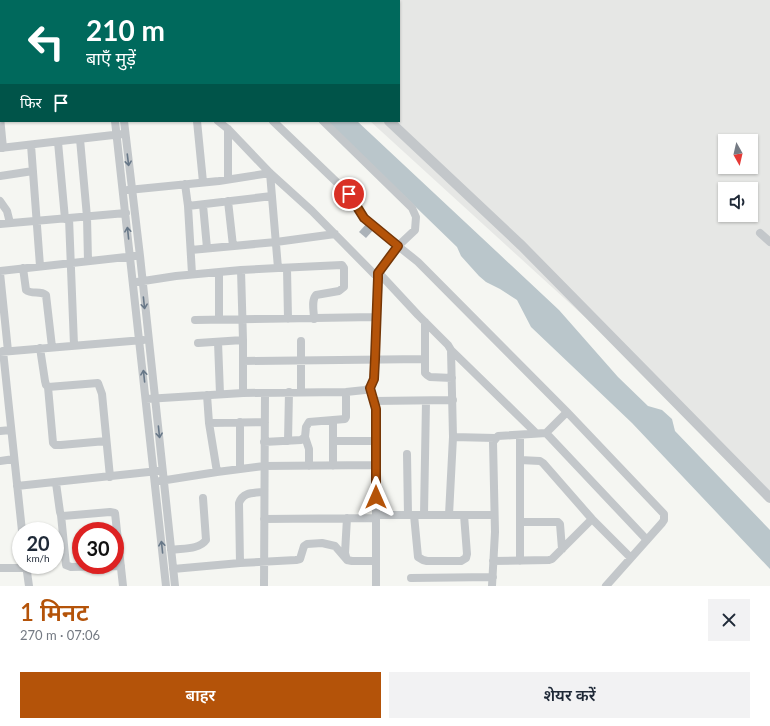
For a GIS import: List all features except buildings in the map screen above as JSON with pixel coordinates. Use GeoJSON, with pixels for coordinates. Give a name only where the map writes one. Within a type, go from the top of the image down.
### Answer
{"type":"FeatureCollection","features":[{"type":"Feature","properties":{"kind":"street"},"geometry":{"type":"LineString","coordinates":[[0,122],[1,148],[121,134]]}},
{"type":"Feature","properties":{"kind":"street"},"geometry":{"type":"LineString","coordinates":[[115,122],[121,134],[132,189],[140,256],[137,282],[140,340],[166,586]]}},
{"type":"Feature","properties":{"kind":"street"},"geometry":{"type":"LineString","coordinates":[[124,122],[121,134],[123,190],[130,257],[137,282],[148,340],[175,586]]}},
{"type":"Feature","properties":{"kind":"street"},"geometry":{"type":"LineString","coordinates":[[197,122],[203,182]]}},
{"type":"Feature","properties":{"kind":"street"},"geometry":{"type":"LineString","coordinates":[[219,122],[228,129],[270,173],[312,211],[378,275],[448,345],[451,350],[536,433]]}},
{"type":"Feature","properties":{"kind":"street"},"geometry":{"type":"LineString","coordinates":[[274,122],[349,194],[364,218],[418,262],[567,412],[664,514],[664,520],[606,586]]}},
{"type":"Feature","properties":{"kind":"street"},"geometry":{"type":"LineString","coordinates":[[324,122],[412,208],[416,217],[415,230],[398,246],[378,275],[374,379],[370,388],[376,409],[376,586]]}},
{"type":"Feature","properties":{"kind":"street"},"geometry":{"type":"LineString","coordinates":[[390,122],[522,246],[694,419],[770,498]]}},
{"type":"Feature","properties":{"kind":"street"},"geometry":{"type":"LineString","coordinates":[[228,129],[228,179]]}},
{"type":"Feature","properties":{"kind":"street"},"geometry":{"type":"LineString","coordinates":[[80,139],[87,217],[88,261]]}},
{"type":"Feature","properties":{"kind":"street"},"geometry":{"type":"LineString","coordinates":[[58,142],[67,218],[74,345]]}},
{"type":"Feature","properties":{"kind":"street"},"geometry":{"type":"LineString","coordinates":[[31,145],[40,266]]}},
{"type":"Feature","properties":{"kind":"street"},"geometry":{"type":"LineString","coordinates":[[0,176],[33,171]]}},
{"type":"Feature","properties":{"kind":"street"},"geometry":{"type":"LineString","coordinates":[[123,190],[203,182],[270,173]]}},
{"type":"Feature","properties":{"kind":"street"},"geometry":{"type":"LineString","coordinates":[[270,173],[278,268]]}},
{"type":"Feature","properties":{"kind":"street"},"geometry":{"type":"LineString","coordinates":[[185,184],[188,206],[192,274]]}},
{"type":"Feature","properties":{"kind":"street"},"geometry":{"type":"LineString","coordinates":[[188,206],[272,196]]}},
{"type":"Feature","properties":{"kind":"street"},"geometry":{"type":"LineString","coordinates":[[0,201],[7,210],[10,223]]}},
{"type":"Feature","properties":{"kind":"street"},"geometry":{"type":"LineString","coordinates":[[228,202],[233,246]]}},
{"type":"Feature","properties":{"kind":"street"},"geometry":{"type":"LineString","coordinates":[[203,205],[207,248]]}},
{"type":"Feature","properties":{"kind":"street"},"geometry":{"type":"LineString","coordinates":[[0,224],[126,214]]}},
{"type":"Feature","properties":{"kind":"street"},"geometry":{"type":"LineString","coordinates":[[760,233],[770,242]]}},
{"type":"Feature","properties":{"kind":"street"},"geometry":{"type":"LineString","coordinates":[[191,250],[276,242],[335,234]]}},
{"type":"Feature","properties":{"kind":"street"},"geometry":{"type":"LineString","coordinates":[[21,522],[4,351],[0,272],[40,266],[140,256]]}},
{"type":"Feature","properties":{"kind":"street"},"geometry":{"type":"LineString","coordinates":[[137,282],[192,274],[342,265],[344,268],[345,283],[342,290],[319,294],[313,298],[314,319]]}},
{"type":"Feature","properties":{"kind":"street"},"geometry":{"type":"LineString","coordinates":[[23,268],[26,290],[29,292],[44,293],[46,295],[52,347]]}},
{"type":"Feature","properties":{"kind":"street"},"geometry":{"type":"LineString","coordinates":[[287,268],[288,319]]}},
{"type":"Feature","properties":{"kind":"street"},"geometry":{"type":"LineString","coordinates":[[241,270],[243,318],[242,393]]}},
{"type":"Feature","properties":{"kind":"street"},"geometry":{"type":"LineString","coordinates":[[219,272],[219,319]]}},
{"type":"Feature","properties":{"kind":"street"},"geometry":{"type":"LineString","coordinates":[[195,320],[243,318],[314,319],[376,317]]}},
{"type":"Feature","properties":{"kind":"street"},"geometry":{"type":"LineString","coordinates":[[425,322],[425,373],[427,376],[452,378]]}},
{"type":"Feature","properties":{"kind":"street"},"geometry":{"type":"LineString","coordinates":[[4,351],[148,340]]}},
{"type":"Feature","properties":{"kind":"street"},"geometry":{"type":"LineString","coordinates":[[198,343],[243,340]]}},
{"type":"Feature","properties":{"kind":"street"},"geometry":{"type":"LineString","coordinates":[[301,341],[301,392]]}},
{"type":"Feature","properties":{"kind":"street"},"geometry":{"type":"LineString","coordinates":[[218,342],[220,394]]}},
{"type":"Feature","properties":{"kind":"street"},"geometry":{"type":"LineString","coordinates":[[40,348],[45,381],[48,387],[53,443],[56,445],[61,445],[106,441]]}},
{"type":"Feature","properties":{"kind":"street"},"geometry":{"type":"LineString","coordinates":[[449,515],[453,437],[451,350]]}},
{"type":"Feature","properties":{"kind":"street"},"geometry":{"type":"LineString","coordinates":[[243,361],[425,359]]}},
{"type":"Feature","properties":{"kind":"street"},"geometry":{"type":"LineString","coordinates":[[48,387],[98,383],[102,394],[110,477]]}},
{"type":"Feature","properties":{"kind":"street"},"geometry":{"type":"LineString","coordinates":[[146,399],[265,392],[346,392],[370,388]]}},
{"type":"Feature","properties":{"kind":"street"},"geometry":{"type":"LineString","coordinates":[[264,586],[265,392]]}},
{"type":"Feature","properties":{"kind":"street"},"geometry":{"type":"LineString","coordinates":[[288,441],[289,392]]}},
{"type":"Feature","properties":{"kind":"street"},"geometry":{"type":"LineString","coordinates":[[309,466],[309,448],[305,437],[306,427],[309,422],[345,419],[346,392]]}},
{"type":"Feature","properties":{"kind":"street"},"geometry":{"type":"LineString","coordinates":[[207,395],[209,423],[217,472]]}},
{"type":"Feature","properties":{"kind":"street"},"geometry":{"type":"LineString","coordinates":[[374,401],[453,400]]}},
{"type":"Feature","properties":{"kind":"street"},"geometry":{"type":"LineString","coordinates":[[424,515],[426,401]]}},
{"type":"Feature","properties":{"kind":"street"},"geometry":{"type":"LineString","coordinates":[[453,437],[495,438],[498,436],[546,433],[567,412]]}},
{"type":"Feature","properties":{"kind":"street"},"geometry":{"type":"LineString","coordinates":[[333,420],[333,466]]}},
{"type":"Feature","properties":{"kind":"street"},"geometry":{"type":"LineString","coordinates":[[240,422],[240,469]]}},
{"type":"Feature","properties":{"kind":"street"},"geometry":{"type":"LineString","coordinates":[[209,423],[264,422]]}},
{"type":"Feature","properties":{"kind":"street"},"geometry":{"type":"LineString","coordinates":[[0,431],[11,430]]}},
{"type":"Feature","properties":{"kind":"street"},"geometry":{"type":"LineString","coordinates":[[546,433],[646,540]]}},
{"type":"Feature","properties":{"kind":"street"},"geometry":{"type":"LineString","coordinates":[[520,435],[520,561]]}},
{"type":"Feature","properties":{"kind":"street"},"geometry":{"type":"LineString","coordinates":[[264,442],[301,440],[305,437]]}},
{"type":"Feature","properties":{"kind":"street"},"geometry":{"type":"LineString","coordinates":[[492,586],[494,515],[493,442],[495,438]]}},
{"type":"Feature","properties":{"kind":"street"},"geometry":{"type":"LineString","coordinates":[[333,441],[376,441]]}},
{"type":"Feature","properties":{"kind":"street"},"geometry":{"type":"LineString","coordinates":[[406,454],[411,515],[418,556],[427,561],[461,561],[466,558],[464,515]]}},
{"type":"Feature","properties":{"kind":"street"},"geometry":{"type":"LineString","coordinates":[[0,461],[14,459]]}},
{"type":"Feature","properties":{"kind":"street"},"geometry":{"type":"LineString","coordinates":[[520,460],[540,461],[543,463],[592,519],[631,558]]}},
{"type":"Feature","properties":{"kind":"street"},"geometry":{"type":"LineString","coordinates":[[155,481],[264,466],[376,465]]}},
{"type":"Feature","properties":{"kind":"street"},"geometry":{"type":"LineString","coordinates":[[17,486],[56,483],[163,470]]}},
{"type":"Feature","properties":{"kind":"street"},"geometry":{"type":"LineString","coordinates":[[56,483],[66,565],[72,568]]}},
{"type":"Feature","properties":{"kind":"street"},"geometry":{"type":"LineString","coordinates":[[240,563],[239,503],[242,496],[246,494],[264,492]]}},
{"type":"Feature","properties":{"kind":"street"},"geometry":{"type":"LineString","coordinates":[[171,550],[197,547],[206,540],[204,498]]}},
{"type":"Feature","properties":{"kind":"street"},"geometry":{"type":"LineString","coordinates":[[61,515],[110,512],[115,513],[116,522]]}},
{"type":"Feature","properties":{"kind":"street"},"geometry":{"type":"LineString","coordinates":[[264,519],[347,518],[411,515],[494,515]]}},
{"type":"Feature","properties":{"kind":"street"},"geometry":{"type":"LineString","coordinates":[[347,518],[345,553],[347,560]]}},
{"type":"Feature","properties":{"kind":"street"},"geometry":{"type":"LineString","coordinates":[[493,561],[552,559],[592,519]]}},
{"type":"Feature","properties":{"kind":"street"},"geometry":{"type":"LineString","coordinates":[[520,522],[558,522],[560,524],[562,549]]}},
{"type":"Feature","properties":{"kind":"street"},"geometry":{"type":"LineString","coordinates":[[173,569],[296,560],[300,559],[304,546],[307,544],[322,543],[335,546],[347,560],[376,561]]}},
{"type":"Feature","properties":{"kind":"street"},"geometry":{"type":"LineString","coordinates":[[0,568],[12,567]]}},
{"type":"Feature","properties":{"kind":"street"},"geometry":{"type":"LineString","coordinates":[[27,574],[29,586]]}},
{"type":"Feature","properties":{"kind":"street"},"geometry":{"type":"LineString","coordinates":[[122,574],[123,586]]}},
{"type":"Feature","properties":{"kind":"street"},"geometry":{"type":"LineString","coordinates":[[411,578],[493,577]]}},
{"type":"Feature","properties":{"kind":"shaded area"},"geometry":{"type":"Polygon","coordinates":[[[400,0],[770,0],[770,502],[644,371],[371,122],[400,122],[400,0]]]}},
{"type":"Feature","properties":{"kind":"shaded area"},"geometry":{"type":"Polygon","coordinates":[[[328,122],[358,122],[559,310],[618,377],[648,406],[662,410],[672,419],[675,431],[770,530],[770,569],[632,423],[531,327],[517,300],[486,282],[479,276],[461,256],[457,247],[328,122]]]}},
{"type":"Feature","properties":{"kind":"route"},"geometry":{"type":"LineString","coordinates":[[349,194],[364,218],[398,246],[378,273],[374,379],[370,388],[376,409],[376,497]]}}]}
